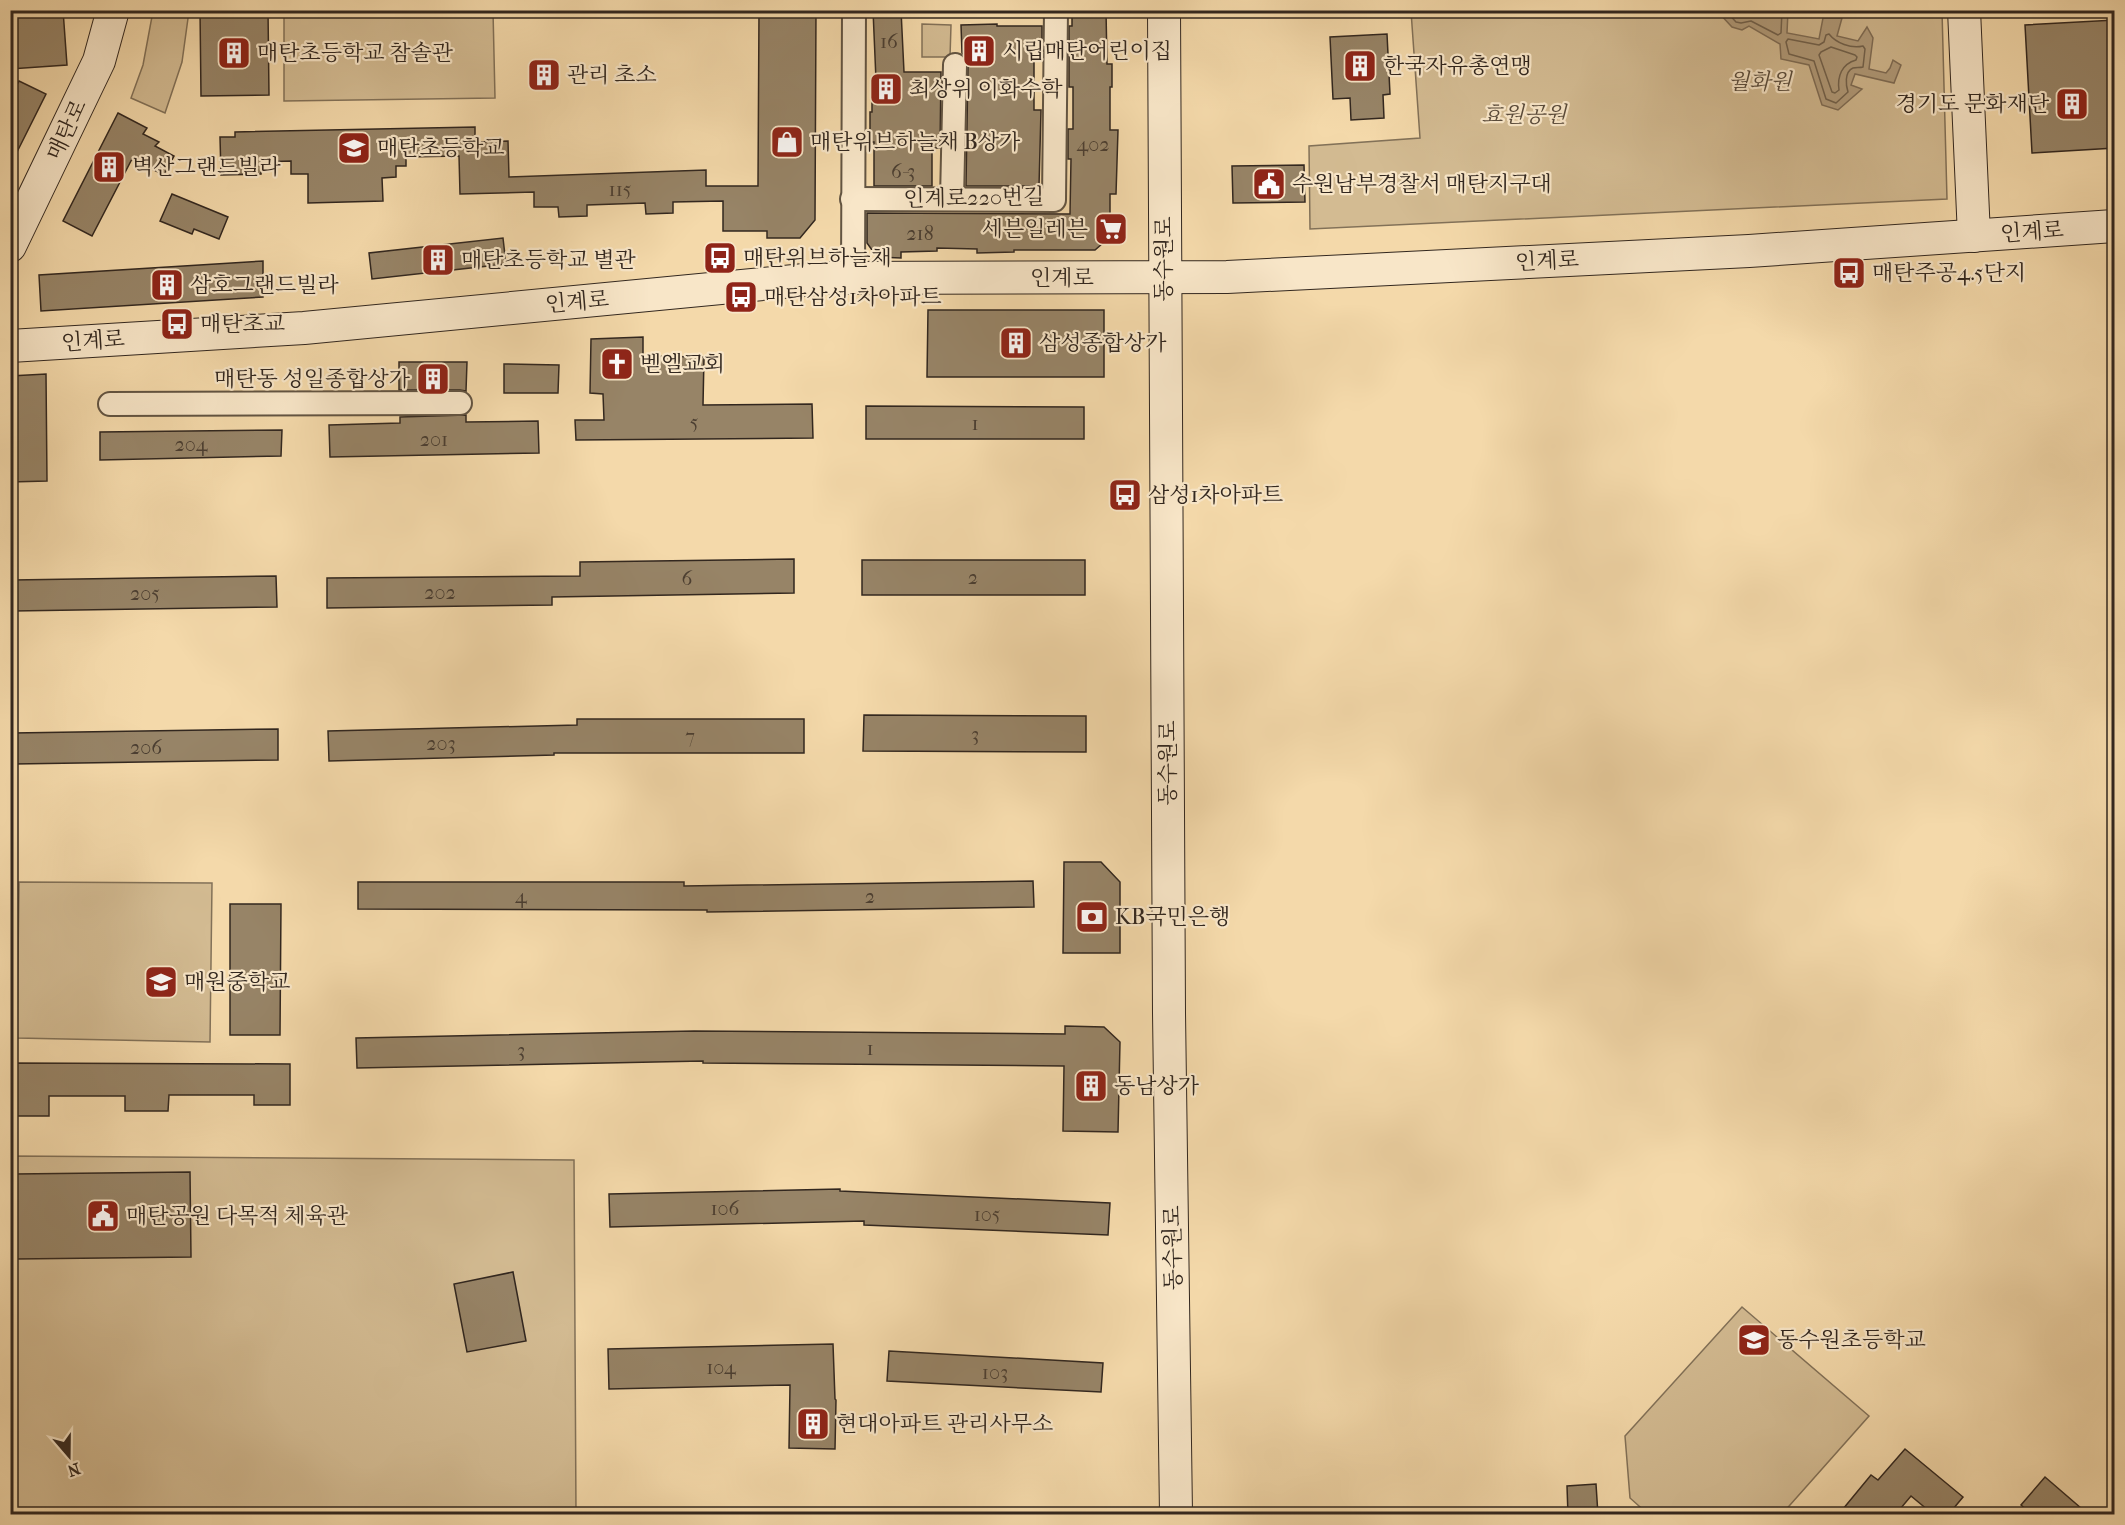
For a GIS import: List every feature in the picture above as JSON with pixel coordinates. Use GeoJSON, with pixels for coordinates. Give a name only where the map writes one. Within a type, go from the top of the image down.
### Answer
{"type":"FeatureCollection","features":[{"type":"Feature","properties":{"kind":"street","name":"매탄로"},"geometry":{"type":"LineString","coordinates":[[10,246],[99,61],[112,22],[113,10]]}},
{"type":"Feature","properties":{"kind":"street"},"geometry":{"type":"LineString","coordinates":[[853,277],[854,10]]}},
{"type":"Feature","properties":{"kind":"street","name":"인계로220번길"},"geometry":{"type":"LineString","coordinates":[[852,199],[1054,200],[1056,10]]}},
{"type":"Feature","properties":{"kind":"street","name":"동수원로"},"geometry":{"type":"LineString","coordinates":[[1164,10],[1169,989],[1176,1515]]}},
{"type":"Feature","properties":{"kind":"street"},"geometry":{"type":"LineString","coordinates":[[1964,10],[1974,236]]}},
{"type":"Feature","properties":{"kind":"street"},"geometry":{"type":"LineString","coordinates":[[952,199],[955,65]]}},
{"type":"Feature","properties":{"kind":"street","name":"인계로"},"geometry":{"type":"LineString","coordinates":[[10,346],[315,327],[825,278],[1227,277],[1749,251],[2115,226]]}},
{"type":"Feature","properties":{"kind":"street"},"geometry":{"type":"LineString","coordinates":[[110,404],[460,403]]}},
{"type":"Feature","properties":{"kind":"green space"},"geometry":{"type":"Polygon","coordinates":[[[153,11],[189,11],[182,62],[165,113],[131,98],[143,65],[153,11]]]}},
{"type":"Feature","properties":{"kind":"green space"},"geometry":{"type":"Polygon","coordinates":[[[284,11],[493,11],[495,98],[284,101],[284,11]]]}},
{"type":"Feature","properties":{"kind":"green space","name":"효원공원"},"geometry":{"type":"Polygon","coordinates":[[[1411,11],[1942,11],[1947,199],[1310,229],[1309,146],[1420,138],[1411,11]]]}},
{"type":"Feature","properties":{"kind":"green space"},"geometry":{"type":"Polygon","coordinates":[[[922,24],[951,25],[950,57],[922,57],[922,24]]]}},
{"type":"Feature","properties":{"kind":"green space"},"geometry":{"type":"Polygon","coordinates":[[[19,882],[212,883],[210,1042],[17,1038],[19,882]]]}},
{"type":"Feature","properties":{"kind":"green space"},"geometry":{"type":"Polygon","coordinates":[[[11,1156],[574,1160],[576,1514],[11,1514],[11,1156]]]}},
{"type":"Feature","properties":{"kind":"green space"},"geometry":{"type":"Polygon","coordinates":[[[1742,1307],[1869,1416],[1782,1514],[1648,1514],[1630,1498],[1625,1436],[1742,1307]]]}},
{"type":"Feature","properties":{"kind":"water"},"geometry":{"type":"Polygon","coordinates":[[[1788,11],[1787,33],[1819,39],[1823,18],[1842,18],[1837,36],[1858,41],[1867,27],[1873,38],[1869,69],[1886,73],[1893,60],[1901,65],[1894,83],[1855,74],[1851,85],[1862,89],[1838,110],[1822,105],[1809,65],[1781,59],[1780,44],[1749,26],[1742,30],[1732,27],[1718,12],[1788,11]]]}},
{"type":"Feature","properties":{"kind":"building"},"geometry":{"type":"Polygon","coordinates":[[[10,10],[63,10],[67,65],[10,69],[10,10]]]}},
{"type":"Feature","properties":{"kind":"building","name":"매탄초등학교 참솔관"},"geometry":{"type":"Polygon","coordinates":[[[200,10],[268,10],[269,95],[201,96],[200,10]]]}},
{"type":"Feature","properties":{"kind":"building"},"geometry":{"type":"Polygon","coordinates":[[[759,10],[816,10],[815,220],[800,238],[767,238],[767,231],[723,231],[723,201],[673,202],[673,213],[646,214],[645,203],[587,205],[587,216],[559,217],[558,207],[534,207],[534,192],[460,194],[459,156],[406,157],[406,166],[396,166],[396,177],[382,178],[383,201],[308,203],[308,174],[291,174],[291,161],[261,162],[261,174],[221,175],[220,137],[235,137],[235,132],[475,127],[475,142],[508,141],[509,177],[706,170],[706,186],[758,186],[759,10]]]}},
{"type":"Feature","properties":{"kind":"building"},"geometry":{"type":"Polygon","coordinates":[[[873,10],[901,10],[904,72],[941,72],[940,148],[932,148],[932,186],[874,186],[874,142],[870,142],[872,80],[876,80],[873,10]]]}},
{"type":"Feature","properties":{"kind":"building"},"geometry":{"type":"Polygon","coordinates":[[[1072,10],[1106,10],[1107,64],[1112,64],[1110,130],[1118,130],[1116,194],[1110,194],[1110,237],[1095,250],[1014,250],[1014,252],[977,253],[977,249],[937,248],[937,251],[901,252],[901,258],[877,257],[867,243],[867,213],[1070,214],[1071,159],[1068,159],[1068,129],[1073,129],[1073,87],[1069,87],[1069,26],[1072,26],[1072,10]]]}},
{"type":"Feature","properties":{"kind":"building","name":"경기도 문화재단"},"geometry":{"type":"Polygon","coordinates":[[[2115,20],[2115,148],[2032,153],[2025,25],[2115,20]]]}},
{"type":"Feature","properties":{"kind":"building"},"geometry":{"type":"Polygon","coordinates":[[[997,24],[997,26],[1042,26],[1042,59],[1034,59],[1034,110],[1041,110],[1039,186],[966,186],[968,65],[962,53],[961,25],[997,24]]]}},
{"type":"Feature","properties":{"kind":"building","name":"한국자유총연맹"},"geometry":{"type":"Polygon","coordinates":[[[1387,34],[1390,94],[1383,95],[1384,118],[1351,120],[1350,98],[1333,99],[1330,37],[1387,34]]]}},
{"type":"Feature","properties":{"kind":"building"},"geometry":{"type":"Polygon","coordinates":[[[19,81],[46,94],[10,166],[10,98],[19,81]]]}},
{"type":"Feature","properties":{"kind":"building","name":"벽산그랜드빌라"},"geometry":{"type":"Polygon","coordinates":[[[118,113],[147,128],[143,134],[159,142],[155,146],[174,156],[164,175],[132,159],[92,236],[63,221],[118,113]]]}},
{"type":"Feature","properties":{"kind":"building","name":"수원남부경찰서 매탄지구대"},"geometry":{"type":"Polygon","coordinates":[[[1304,165],[1305,202],[1233,203],[1232,166],[1304,165]]]}},
{"type":"Feature","properties":{"kind":"building","name":"삼호그랜드빌라"},"geometry":{"type":"Polygon","coordinates":[[[172,194],[228,217],[219,239],[194,229],[192,234],[160,221],[172,194]]]}},
{"type":"Feature","properties":{"kind":"building","name":"매탄초등학교 별관"},"geometry":{"type":"Polygon","coordinates":[[[503,238],[506,264],[372,279],[369,253],[503,238]]]}},
{"type":"Feature","properties":{"kind":"building","name":"삼호그랜드빌라"},"geometry":{"type":"Polygon","coordinates":[[[263,261],[263,297],[41,311],[39,275],[263,261]]]}},
{"type":"Feature","properties":{"kind":"building","name":"삼성종합상가"},"geometry":{"type":"Polygon","coordinates":[[[928,310],[1104,310],[1104,377],[927,377],[928,310]]]}},
{"type":"Feature","properties":{"kind":"building"},"geometry":{"type":"Polygon","coordinates":[[[643,337],[643,356],[704,357],[703,405],[812,404],[813,438],[576,440],[575,420],[604,420],[603,394],[590,393],[591,339],[643,337]]]}},
{"type":"Feature","properties":{"kind":"building","name":"매탄동 성일종합상가"},"geometry":{"type":"Polygon","coordinates":[[[399,362],[467,362],[466,391],[399,390],[399,362]]]}},
{"type":"Feature","properties":{"kind":"building"},"geometry":{"type":"Polygon","coordinates":[[[504,364],[559,365],[558,393],[504,393],[504,364]]]}},
{"type":"Feature","properties":{"kind":"building"},"geometry":{"type":"Polygon","coordinates":[[[46,374],[47,481],[10,482],[10,376],[46,374]]]}},
{"type":"Feature","properties":{"kind":"building"},"geometry":{"type":"Polygon","coordinates":[[[866,406],[1084,407],[1084,439],[866,439],[866,406]]]}},
{"type":"Feature","properties":{"kind":"building"},"geometry":{"type":"Polygon","coordinates":[[[466,415],[466,422],[538,421],[539,453],[330,457],[329,425],[400,423],[400,417],[466,415]]]}},
{"type":"Feature","properties":{"kind":"building"},"geometry":{"type":"Polygon","coordinates":[[[282,430],[281,456],[100,460],[100,432],[282,430]]]}},
{"type":"Feature","properties":{"kind":"building"},"geometry":{"type":"Polygon","coordinates":[[[794,559],[794,593],[552,597],[552,605],[327,608],[327,578],[580,576],[580,562],[794,559]]]}},
{"type":"Feature","properties":{"kind":"building"},"geometry":{"type":"Polygon","coordinates":[[[862,560],[1085,560],[1085,595],[862,595],[862,560]]]}},
{"type":"Feature","properties":{"kind":"building"},"geometry":{"type":"Polygon","coordinates":[[[276,576],[277,607],[13,611],[13,580],[276,576]]]}},
{"type":"Feature","properties":{"kind":"building"},"geometry":{"type":"Polygon","coordinates":[[[864,715],[1086,716],[1086,752],[863,751],[864,715]]]}},
{"type":"Feature","properties":{"kind":"building"},"geometry":{"type":"Polygon","coordinates":[[[577,719],[804,719],[804,753],[554,753],[554,755],[329,761],[328,731],[577,725],[577,719]]]}},
{"type":"Feature","properties":{"kind":"building"},"geometry":{"type":"Polygon","coordinates":[[[278,729],[278,760],[14,764],[13,733],[278,729]]]}},
{"type":"Feature","properties":{"kind":"building","name":"KB국민은행"},"geometry":{"type":"Polygon","coordinates":[[[1064,862],[1101,862],[1120,882],[1120,953],[1063,953],[1064,862]]]}},
{"type":"Feature","properties":{"kind":"building"},"geometry":{"type":"Polygon","coordinates":[[[1033,881],[1034,907],[707,912],[707,910],[358,909],[358,882],[684,882],[684,886],[1033,881]]]}},
{"type":"Feature","properties":{"kind":"building"},"geometry":{"type":"Polygon","coordinates":[[[230,904],[281,904],[280,1035],[230,1035],[230,904]]]}},
{"type":"Feature","properties":{"kind":"building"},"geometry":{"type":"Polygon","coordinates":[[[1065,1026],[1104,1027],[1120,1042],[1118,1132],[1063,1131],[1064,1066],[703,1063],[703,1061],[357,1068],[356,1038],[694,1031],[1065,1034],[1065,1026]]]}},
{"type":"Feature","properties":{"kind":"building"},"geometry":{"type":"Polygon","coordinates":[[[12,1063],[290,1064],[290,1105],[254,1105],[254,1095],[169,1095],[168,1111],[125,1111],[125,1096],[49,1096],[49,1116],[11,1116],[12,1063]]]}},
{"type":"Feature","properties":{"kind":"building","name":"매탄공원 다목적 체육관"},"geometry":{"type":"Polygon","coordinates":[[[190,1172],[191,1257],[16,1259],[15,1174],[190,1172]]]}},
{"type":"Feature","properties":{"kind":"building"},"geometry":{"type":"Polygon","coordinates":[[[840,1189],[840,1191],[1110,1203],[1108,1235],[864,1225],[864,1221],[610,1227],[609,1194],[840,1189]]]}},
{"type":"Feature","properties":{"kind":"building"},"geometry":{"type":"Polygon","coordinates":[[[513,1272],[526,1341],[467,1352],[454,1284],[513,1272]]]}},
{"type":"Feature","properties":{"kind":"building"},"geometry":{"type":"Polygon","coordinates":[[[833,1344],[836,1400],[835,1449],[789,1448],[790,1385],[609,1389],[608,1349],[833,1344]]]}},
{"type":"Feature","properties":{"kind":"building"},"geometry":{"type":"Polygon","coordinates":[[[889,1351],[1103,1363],[1101,1392],[887,1381],[889,1351]]]}},
{"type":"Feature","properties":{"kind":"building"},"geometry":{"type":"Polygon","coordinates":[[[1905,1449],[1963,1497],[1948,1515],[1934,1515],[1911,1496],[1895,1515],[1838,1515],[1871,1475],[1878,1480],[1905,1449]]]}},
{"type":"Feature","properties":{"kind":"building"},"geometry":{"type":"Polygon","coordinates":[[[2045,1477],[2089,1515],[2032,1515],[2021,1505],[2045,1477]]]}},
{"type":"Feature","properties":{"kind":"building"},"geometry":{"type":"Polygon","coordinates":[[[1596,1484],[1598,1515],[1568,1515],[1567,1486],[1596,1484]]]}},
{"type":"Feature","properties":{"kind":"place","name":"시립매탄어린이집"},"geometry":{"type":"Point","coordinates":[979,51]}},
{"type":"Feature","properties":{"kind":"place","name":"매탄초등학교 참솔관"},"geometry":{"type":"Point","coordinates":[234,53]}},
{"type":"Feature","properties":{"kind":"place","name":"한국자유총연맹"},"geometry":{"type":"Point","coordinates":[1360,66]}},
{"type":"Feature","properties":{"kind":"place","name":"관리 초소"},"geometry":{"type":"Point","coordinates":[544,75]}},
{"type":"Feature","properties":{"kind":"place","name":"최상위 이화수학"},"geometry":{"type":"Point","coordinates":[886,89]}},
{"type":"Feature","properties":{"kind":"place","name":"경기도 문화재단"},"geometry":{"type":"Point","coordinates":[2072,104]}},
{"type":"Feature","properties":{"kind":"place","name":"매탄위브하늘채 B상가"},"geometry":{"type":"Point","coordinates":[787,142]}},
{"type":"Feature","properties":{"kind":"place","name":"매탄초등학교"},"geometry":{"type":"Point","coordinates":[354,148]}},
{"type":"Feature","properties":{"kind":"place","name":"벽산그랜드빌라"},"geometry":{"type":"Point","coordinates":[109,167]}},
{"type":"Feature","properties":{"kind":"place","name":"수원남부경찰서 매탄지구대"},"geometry":{"type":"Point","coordinates":[1269,184]}},
{"type":"Feature","properties":{"kind":"place","name":"세븐일레븐"},"geometry":{"type":"Point","coordinates":[1111,229]}},
{"type":"Feature","properties":{"kind":"place","name":"매탄위브하늘채"},"geometry":{"type":"Point","coordinates":[720,258]}},
{"type":"Feature","properties":{"kind":"place","name":"매탄초등학교 별관"},"geometry":{"type":"Point","coordinates":[438,260]}},
{"type":"Feature","properties":{"kind":"place","name":"매탄주공4.5단지"},"geometry":{"type":"Point","coordinates":[1849,273]}},
{"type":"Feature","properties":{"kind":"place","name":"삼호그랜드빌라"},"geometry":{"type":"Point","coordinates":[167,285]}},
{"type":"Feature","properties":{"kind":"place","name":"매탄삼성1차아파트"},"geometry":{"type":"Point","coordinates":[741,297]}},
{"type":"Feature","properties":{"kind":"place","name":"매탄초교"},"geometry":{"type":"Point","coordinates":[177,324]}},
{"type":"Feature","properties":{"kind":"place","name":"삼성종합상가"},"geometry":{"type":"Point","coordinates":[1016,343]}},
{"type":"Feature","properties":{"kind":"place","name":"벧엘교회"},"geometry":{"type":"Point","coordinates":[617,364]}},
{"type":"Feature","properties":{"kind":"place","name":"매탄동 성일종합상가"},"geometry":{"type":"Point","coordinates":[433,379]}},
{"type":"Feature","properties":{"kind":"place","name":"삼성1차아파트"},"geometry":{"type":"Point","coordinates":[1125,495]}},
{"type":"Feature","properties":{"kind":"place","name":"KB국민은행"},"geometry":{"type":"Point","coordinates":[1092,917]}},
{"type":"Feature","properties":{"kind":"place","name":"매원중학교"},"geometry":{"type":"Point","coordinates":[161,982]}},
{"type":"Feature","properties":{"kind":"place","name":"동남상가"},"geometry":{"type":"Point","coordinates":[1091,1086]}},
{"type":"Feature","properties":{"kind":"place","name":"매탄공원 다목적 체육관"},"geometry":{"type":"Point","coordinates":[103,1216]}},
{"type":"Feature","properties":{"kind":"place","name":"동수원초등학교"},"geometry":{"type":"Point","coordinates":[1754,1340]}},
{"type":"Feature","properties":{"kind":"place","name":"현대아파트 관리사무소"},"geometry":{"type":"Point","coordinates":[813,1424]}},
{"type":"Feature","properties":{"kind":"park label","name":"월화원"},"geometry":{"type":"Point","coordinates":[1760,82]}}]}
